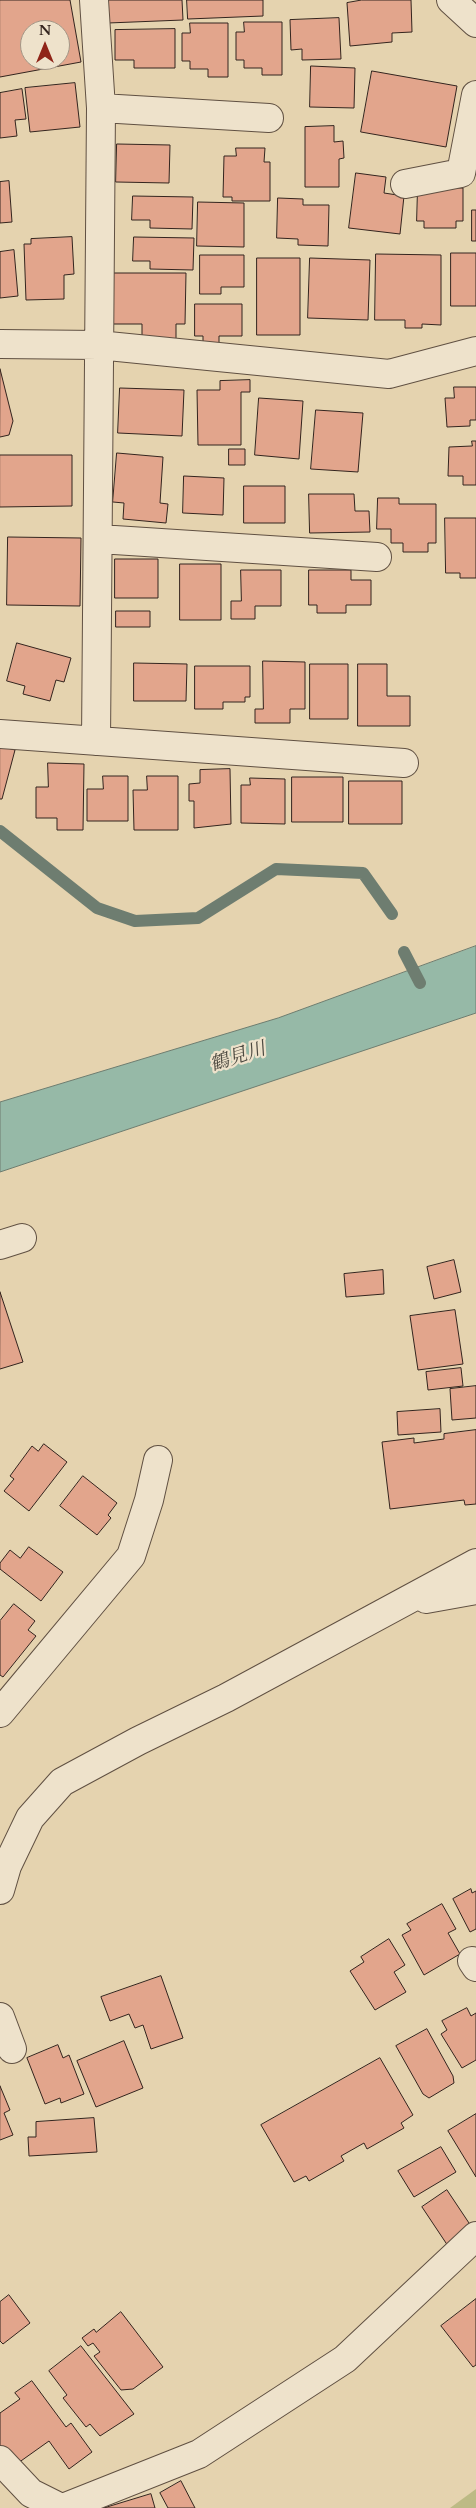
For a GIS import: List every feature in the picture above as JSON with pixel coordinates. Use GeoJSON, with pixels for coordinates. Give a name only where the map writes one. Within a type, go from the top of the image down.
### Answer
{"type":"FeatureCollection","features":[{"type":"Feature","properties":{"kind":"street"},"geometry":{"type":"LineString","coordinates":[[94,0],[101,108],[96,741]]}},
{"type":"Feature","properties":{"kind":"street"},"geometry":{"type":"LineString","coordinates":[[451,0],[476,23]]}},
{"type":"Feature","properties":{"kind":"street"},"geometry":{"type":"LineString","coordinates":[[406,184],[461,173],[476,95]]}},
{"type":"Feature","properties":{"kind":"street"},"geometry":{"type":"LineString","coordinates":[[101,108],[269,118]]}},
{"type":"Feature","properties":{"kind":"street"},"geometry":{"type":"LineString","coordinates":[[0,344],[98,345],[389,374],[476,351]]}},
{"type":"Feature","properties":{"kind":"street"},"geometry":{"type":"LineString","coordinates":[[99,539],[377,557]]}},
{"type":"Feature","properties":{"kind":"street"},"geometry":{"type":"LineString","coordinates":[[0,734],[404,763]]}},
{"type":"Feature","properties":{"kind":"street"},"geometry":{"type":"LineString","coordinates":[[0,1713],[131,1556],[149,1500],[158,1460]]}},
{"type":"Feature","properties":{"kind":"street"},"geometry":{"type":"LineString","coordinates":[[0,1890],[6,1866],[30,1818],[62,1782],[138,1741],[226,1698],[476,1563]]}},
{"type":"Feature","properties":{"kind":"street"},"geometry":{"type":"LineString","coordinates":[[404,1603],[476,1590]]}},
{"type":"Feature","properties":{"kind":"street"},"geometry":{"type":"LineString","coordinates":[[0,2017],[12,2049]]}},
{"type":"Feature","properties":{"kind":"street"},"geometry":{"type":"LineString","coordinates":[[0,2460],[31,2493],[62,2508],[199,2454],[346,2359],[476,2236]]}},
{"type":"Feature","properties":{"kind":"shaded area"},"geometry":{"type":"Polygon","coordinates":[[[476,2489],[476,2508],[450,2508],[476,2489]]]}},
{"type":"Feature","properties":{"kind":"water","name":"鶴見川"},"geometry":{"type":"Polygon","coordinates":[[[476,946],[476,1013],[0,1172],[0,1102],[278,1018],[476,946]]]}},
{"type":"Feature","properties":{"kind":"building"},"geometry":{"type":"Polygon","coordinates":[[[0,0],[70,0],[81,62],[70,64],[70,20],[20,20],[20,70],[38,70],[0,77],[0,0]]]}},
{"type":"Feature","properties":{"kind":"building"},"geometry":{"type":"Polygon","coordinates":[[[107,0],[182,0],[183,20],[108,23],[107,0]]]}},
{"type":"Feature","properties":{"kind":"building"},"geometry":{"type":"Polygon","coordinates":[[[187,0],[263,0],[263,16],[188,19],[187,0]]]}},
{"type":"Feature","properties":{"kind":"building"},"geometry":{"type":"Polygon","coordinates":[[[362,0],[411,0],[412,32],[392,33],[392,42],[350,46],[347,3],[362,0]]]}},
{"type":"Feature","properties":{"kind":"building"},"geometry":{"type":"Polygon","coordinates":[[[339,18],[341,59],[302,60],[302,49],[291,50],[290,20],[339,18]]]}},
{"type":"Feature","properties":{"kind":"building"},"geometry":{"type":"Polygon","coordinates":[[[244,22],[282,22],[282,75],[262,75],[262,68],[244,68],[244,60],[236,60],[236,32],[244,32],[244,22]]]}},
{"type":"Feature","properties":{"kind":"building"},"geometry":{"type":"Polygon","coordinates":[[[190,23],[228,23],[228,77],[208,77],[208,69],[190,69],[190,61],[182,61],[182,33],[190,33],[190,23]]]}},
{"type":"Feature","properties":{"kind":"building"},"geometry":{"type":"Polygon","coordinates":[[[175,29],[175,68],[134,68],[134,60],[115,60],[115,30],[175,29]]]}},
{"type":"Feature","properties":{"kind":"building"},"geometry":{"type":"Polygon","coordinates":[[[311,66],[355,68],[354,108],[310,107],[311,66]]]}},
{"type":"Feature","properties":{"kind":"building"},"geometry":{"type":"Polygon","coordinates":[[[372,71],[457,86],[446,147],[361,132],[372,71]]]}},
{"type":"Feature","properties":{"kind":"building"},"geometry":{"type":"Polygon","coordinates":[[[75,83],[80,127],[30,132],[25,88],[75,83]]]}},
{"type":"Feature","properties":{"kind":"building"},"geometry":{"type":"Polygon","coordinates":[[[22,89],[26,119],[15,120],[17,136],[0,138],[0,93],[22,89]]]}},
{"type":"Feature","properties":{"kind":"building"},"geometry":{"type":"Polygon","coordinates":[[[334,126],[334,142],[343,141],[344,158],[339,159],[339,187],[305,187],[305,127],[334,126]]]}},
{"type":"Feature","properties":{"kind":"building"},"geometry":{"type":"Polygon","coordinates":[[[117,144],[170,145],[169,183],[116,182],[117,144]]]}},
{"type":"Feature","properties":{"kind":"building"},"geometry":{"type":"Polygon","coordinates":[[[236,148],[265,148],[264,162],[270,162],[270,201],[232,201],[232,197],[223,197],[224,156],[236,156],[236,148]]]}},
{"type":"Feature","properties":{"kind":"building"},"geometry":{"type":"Polygon","coordinates":[[[356,173],[386,177],[384,193],[404,196],[400,234],[349,228],[356,173]]]}},
{"type":"Feature","properties":{"kind":"building"},"geometry":{"type":"Polygon","coordinates":[[[9,181],[12,222],[0,223],[0,182],[9,181]]]}},
{"type":"Feature","properties":{"kind":"building"},"geometry":{"type":"Polygon","coordinates":[[[418,187],[463,188],[463,221],[456,221],[456,228],[424,228],[424,221],[417,221],[418,187]]]}},
{"type":"Feature","properties":{"kind":"building"},"geometry":{"type":"Polygon","coordinates":[[[133,196],[193,197],[192,229],[150,228],[150,220],[132,220],[133,196]]]}},
{"type":"Feature","properties":{"kind":"building"},"geometry":{"type":"Polygon","coordinates":[[[278,198],[303,199],[303,205],[329,205],[328,246],[298,245],[298,239],[277,238],[278,198]]]}},
{"type":"Feature","properties":{"kind":"building"},"geometry":{"type":"Polygon","coordinates":[[[198,202],[244,203],[244,247],[197,246],[198,202]]]}},
{"type":"Feature","properties":{"kind":"building"},"geometry":{"type":"Polygon","coordinates":[[[472,210],[476,210],[476,241],[472,241],[472,210]]]}},
{"type":"Feature","properties":{"kind":"building"},"geometry":{"type":"Polygon","coordinates":[[[72,237],[74,274],[64,275],[64,299],[26,300],[24,244],[31,244],[31,239],[72,237]]]}},
{"type":"Feature","properties":{"kind":"building"},"geometry":{"type":"Polygon","coordinates":[[[134,237],[194,238],[193,270],[150,269],[150,261],[133,261],[134,237]]]}},
{"type":"Feature","properties":{"kind":"building"},"geometry":{"type":"Polygon","coordinates":[[[14,250],[18,296],[0,298],[0,252],[14,250]]]}},
{"type":"Feature","properties":{"kind":"building"},"geometry":{"type":"Polygon","coordinates":[[[451,253],[476,253],[476,306],[451,306],[451,253]]]}},
{"type":"Feature","properties":{"kind":"building"},"geometry":{"type":"Polygon","coordinates":[[[376,254],[441,255],[441,325],[422,324],[422,328],[405,328],[405,320],[375,320],[376,254]]]}},
{"type":"Feature","properties":{"kind":"building"},"geometry":{"type":"Polygon","coordinates":[[[200,255],[244,255],[244,287],[221,287],[221,294],[200,294],[200,255]]]}},
{"type":"Feature","properties":{"kind":"building"},"geometry":{"type":"Polygon","coordinates":[[[257,258],[300,258],[300,335],[257,335],[257,258]]]}},
{"type":"Feature","properties":{"kind":"building"},"geometry":{"type":"Polygon","coordinates":[[[310,258],[370,260],[368,320],[308,318],[310,258]]]}},
{"type":"Feature","properties":{"kind":"building"},"geometry":{"type":"Polygon","coordinates":[[[110,273],[186,273],[185,324],[176,324],[176,343],[142,337],[142,324],[110,324],[110,273]]]}},
{"type":"Feature","properties":{"kind":"building"},"geometry":{"type":"Polygon","coordinates":[[[195,304],[242,304],[242,336],[219,336],[219,346],[203,345],[203,336],[195,336],[195,304]]]}},
{"type":"Feature","properties":{"kind":"building"},"geometry":{"type":"Polygon","coordinates":[[[0,369],[13,421],[9,435],[0,437],[0,369]]]}},
{"type":"Feature","properties":{"kind":"building"},"geometry":{"type":"Polygon","coordinates":[[[250,380],[250,392],[241,392],[241,445],[198,445],[197,390],[220,390],[220,381],[250,380]]]}},
{"type":"Feature","properties":{"kind":"building"},"geometry":{"type":"Polygon","coordinates":[[[454,387],[476,387],[476,420],[470,420],[470,426],[447,427],[445,398],[454,398],[454,387]]]}},
{"type":"Feature","properties":{"kind":"building"},"geometry":{"type":"Polygon","coordinates":[[[120,388],[184,390],[182,436],[118,433],[120,388]]]}},
{"type":"Feature","properties":{"kind":"building"},"geometry":{"type":"Polygon","coordinates":[[[259,398],[303,401],[299,459],[255,455],[259,398]]]}},
{"type":"Feature","properties":{"kind":"building"},"geometry":{"type":"Polygon","coordinates":[[[316,410],[363,413],[358,472],[311,469],[316,410]]]}},
{"type":"Feature","properties":{"kind":"building"},"geometry":{"type":"Polygon","coordinates":[[[472,441],[476,441],[476,485],[463,485],[463,476],[448,476],[449,447],[472,446],[472,441]]]}},
{"type":"Feature","properties":{"kind":"building"},"geometry":{"type":"Polygon","coordinates":[[[229,449],[245,449],[245,465],[229,465],[229,449]]]}},
{"type":"Feature","properties":{"kind":"building"},"geometry":{"type":"Polygon","coordinates":[[[117,453],[163,457],[160,503],[168,504],[166,523],[123,519],[124,503],[113,502],[117,453]]]}},
{"type":"Feature","properties":{"kind":"building"},"geometry":{"type":"Polygon","coordinates":[[[0,455],[72,455],[72,506],[0,507],[0,455]]]}},
{"type":"Feature","properties":{"kind":"building"},"geometry":{"type":"Polygon","coordinates":[[[184,476],[224,478],[223,515],[183,513],[184,476]]]}},
{"type":"Feature","properties":{"kind":"building"},"geometry":{"type":"Polygon","coordinates":[[[244,486],[285,486],[285,523],[244,523],[244,486]]]}},
{"type":"Feature","properties":{"kind":"building"},"geometry":{"type":"Polygon","coordinates":[[[309,494],[354,494],[355,511],[369,511],[370,532],[310,533],[309,494]]]}},
{"type":"Feature","properties":{"kind":"building"},"geometry":{"type":"Polygon","coordinates":[[[378,498],[399,498],[399,504],[436,504],[436,543],[428,543],[428,552],[403,552],[403,543],[391,543],[391,529],[377,529],[378,498]]]}},
{"type":"Feature","properties":{"kind":"building"},"geometry":{"type":"Polygon","coordinates":[[[445,518],[476,518],[476,578],[460,578],[460,573],[446,573],[445,518]]]}},
{"type":"Feature","properties":{"kind":"building"},"geometry":{"type":"Polygon","coordinates":[[[8,537],[81,538],[80,606],[7,605],[8,537]]]}},
{"type":"Feature","properties":{"kind":"building"},"geometry":{"type":"Polygon","coordinates":[[[115,559],[158,559],[158,598],[115,598],[115,559]]]}},
{"type":"Feature","properties":{"kind":"building"},"geometry":{"type":"Polygon","coordinates":[[[180,564],[221,564],[221,620],[180,620],[180,564]]]}},
{"type":"Feature","properties":{"kind":"building"},"geometry":{"type":"Polygon","coordinates":[[[241,570],[281,570],[281,606],[255,606],[255,619],[231,619],[231,601],[241,601],[241,570]]]}},
{"type":"Feature","properties":{"kind":"building"},"geometry":{"type":"Polygon","coordinates":[[[309,570],[351,570],[351,580],[371,580],[371,605],[346,605],[346,613],[317,613],[317,605],[309,605],[309,570]]]}},
{"type":"Feature","properties":{"kind":"building"},"geometry":{"type":"Polygon","coordinates":[[[116,611],[150,611],[150,627],[116,627],[116,611]]]}},
{"type":"Feature","properties":{"kind":"building"},"geometry":{"type":"Polygon","coordinates":[[[17,643],[71,658],[64,682],[56,680],[50,701],[23,694],[25,686],[7,681],[17,643]]]}},
{"type":"Feature","properties":{"kind":"building"},"geometry":{"type":"Polygon","coordinates":[[[263,661],[305,662],[305,709],[290,709],[290,723],[255,723],[255,709],[263,709],[263,661]]]}},
{"type":"Feature","properties":{"kind":"building"},"geometry":{"type":"Polygon","coordinates":[[[134,663],[187,664],[186,701],[134,701],[134,663]]]}},
{"type":"Feature","properties":{"kind":"building"},"geometry":{"type":"Polygon","coordinates":[[[310,664],[348,664],[348,719],[310,719],[310,664]]]}},
{"type":"Feature","properties":{"kind":"building"},"geometry":{"type":"Polygon","coordinates":[[[358,664],[387,664],[387,696],[410,696],[410,726],[358,726],[358,664]]]}},
{"type":"Feature","properties":{"kind":"building"},"geometry":{"type":"Polygon","coordinates":[[[195,666],[250,666],[250,697],[245,697],[245,702],[223,702],[223,709],[195,709],[195,666]]]}},
{"type":"Feature","properties":{"kind":"building"},"geometry":{"type":"Polygon","coordinates":[[[0,746],[15,750],[2,799],[0,799],[0,746]]]}},
{"type":"Feature","properties":{"kind":"building"},"geometry":{"type":"Polygon","coordinates":[[[48,763],[84,764],[83,830],[57,830],[57,818],[36,818],[36,787],[48,787],[48,763]]]}},
{"type":"Feature","properties":{"kind":"building"},"geometry":{"type":"Polygon","coordinates":[[[230,769],[231,824],[194,828],[194,801],[189,801],[189,784],[200,783],[200,770],[230,769]]]}},
{"type":"Feature","properties":{"kind":"building"},"geometry":{"type":"Polygon","coordinates":[[[103,776],[128,776],[128,821],[87,821],[87,789],[103,789],[103,776]]]}},
{"type":"Feature","properties":{"kind":"building"},"geometry":{"type":"Polygon","coordinates":[[[147,776],[178,776],[178,830],[134,830],[133,790],[147,790],[147,776]]]}},
{"type":"Feature","properties":{"kind":"building"},"geometry":{"type":"Polygon","coordinates":[[[292,777],[343,777],[343,822],[292,822],[292,777]]]}},
{"type":"Feature","properties":{"kind":"building"},"geometry":{"type":"Polygon","coordinates":[[[250,778],[285,779],[285,824],[241,823],[241,785],[250,785],[250,778]]]}},
{"type":"Feature","properties":{"kind":"building"},"geometry":{"type":"Polygon","coordinates":[[[349,781],[402,781],[402,824],[349,824],[349,781]]]}},
{"type":"Feature","properties":{"kind":"building"},"geometry":{"type":"Polygon","coordinates":[[[454,1260],[461,1292],[434,1299],[427,1267],[454,1260]]]}},
{"type":"Feature","properties":{"kind":"building"},"geometry":{"type":"Polygon","coordinates":[[[383,1270],[384,1294],[346,1297],[344,1274],[383,1270]]]}},
{"type":"Feature","properties":{"kind":"building"},"geometry":{"type":"Polygon","coordinates":[[[0,1292],[23,1362],[0,1369],[0,1292]]]}},
{"type":"Feature","properties":{"kind":"building"},"geometry":{"type":"Polygon","coordinates":[[[455,1310],[463,1364],[418,1370],[410,1316],[455,1310]]]}},
{"type":"Feature","properties":{"kind":"building"},"geometry":{"type":"Polygon","coordinates":[[[461,1368],[463,1386],[428,1390],[426,1372],[461,1368]]]}},
{"type":"Feature","properties":{"kind":"building"},"geometry":{"type":"Polygon","coordinates":[[[476,1386],[476,1418],[452,1420],[450,1389],[476,1386]]]}},
{"type":"Feature","properties":{"kind":"building"},"geometry":{"type":"Polygon","coordinates":[[[440,1409],[441,1432],[398,1435],[397,1412],[440,1409]]]}},
{"type":"Feature","properties":{"kind":"building"},"geometry":{"type":"Polygon","coordinates":[[[476,1430],[476,1504],[465,1505],[464,1500],[390,1509],[382,1442],[414,1438],[414,1443],[444,1439],[444,1434],[476,1430]]]}},
{"type":"Feature","properties":{"kind":"building"},"geometry":{"type":"Polygon","coordinates":[[[44,1444],[67,1462],[29,1511],[4,1491],[14,1479],[10,1476],[32,1446],[38,1451],[44,1444]]]}},
{"type":"Feature","properties":{"kind":"building"},"geometry":{"type":"Polygon","coordinates":[[[83,1476],[117,1503],[108,1515],[111,1518],[97,1535],[60,1506],[83,1476]]]}},
{"type":"Feature","properties":{"kind":"building"},"geometry":{"type":"Polygon","coordinates":[[[29,1547],[63,1572],[41,1601],[0,1569],[0,1563],[10,1550],[20,1558],[29,1547]]]}},
{"type":"Feature","properties":{"kind":"building"},"geometry":{"type":"Polygon","coordinates":[[[14,1604],[35,1621],[28,1630],[36,1636],[3,1677],[0,1675],[0,1621],[14,1604]]]}},
{"type":"Feature","properties":{"kind":"building"},"geometry":{"type":"Polygon","coordinates":[[[471,1889],[472,1893],[476,1891],[476,1929],[470,1932],[453,1899],[471,1889]]]}},
{"type":"Feature","properties":{"kind":"building"},"geometry":{"type":"Polygon","coordinates":[[[442,1904],[456,1929],[448,1933],[460,1954],[424,1975],[402,1935],[411,1930],[407,1924],[442,1904]]]}},
{"type":"Feature","properties":{"kind":"building"},"geometry":{"type":"Polygon","coordinates":[[[389,1939],[405,1965],[394,1972],[406,1992],[375,2010],[350,1971],[364,1962],[361,1957],[389,1939]]]}},
{"type":"Feature","properties":{"kind":"building"},"geometry":{"type":"Polygon","coordinates":[[[161,1976],[183,2038],[151,2049],[143,2025],[135,2028],[129,2014],[110,2021],[101,1997],[161,1976]]]}},
{"type":"Feature","properties":{"kind":"building"},"geometry":{"type":"Polygon","coordinates":[[[467,2008],[471,2016],[476,2013],[476,2060],[462,2068],[441,2034],[447,2030],[442,2021],[467,2008]]]}},
{"type":"Feature","properties":{"kind":"building"},"geometry":{"type":"Polygon","coordinates":[[[427,2029],[453,2076],[454,2083],[429,2098],[423,2094],[396,2046],[427,2029]]]}},
{"type":"Feature","properties":{"kind":"building"},"geometry":{"type":"Polygon","coordinates":[[[124,2041],[143,2088],[96,2107],[77,2061],[124,2041]]]}},
{"type":"Feature","properties":{"kind":"building"},"geometry":{"type":"Polygon","coordinates":[[[58,2045],[63,2058],[69,2055],[84,2094],[61,2103],[60,2098],[45,2104],[27,2058],[58,2045]]]}},
{"type":"Feature","properties":{"kind":"building"},"geometry":{"type":"Polygon","coordinates":[[[380,2058],[413,2115],[401,2123],[404,2128],[367,2149],[364,2143],[341,2156],[344,2161],[309,2181],[306,2176],[294,2182],[261,2125],[380,2058]]]}},
{"type":"Feature","properties":{"kind":"building"},"geometry":{"type":"Polygon","coordinates":[[[0,2086],[10,2110],[4,2113],[13,2135],[0,2140],[0,2086]]]}},
{"type":"Feature","properties":{"kind":"building"},"geometry":{"type":"Polygon","coordinates":[[[476,2114],[476,2177],[448,2131],[476,2114]]]}},
{"type":"Feature","properties":{"kind":"building"},"geometry":{"type":"Polygon","coordinates":[[[94,2118],[97,2152],[29,2156],[28,2137],[36,2137],[36,2122],[94,2118]]]}},
{"type":"Feature","properties":{"kind":"building"},"geometry":{"type":"Polygon","coordinates":[[[441,2147],[456,2172],[414,2197],[398,2171],[441,2147]]]}},
{"type":"Feature","properties":{"kind":"building"},"geometry":{"type":"Polygon","coordinates":[[[447,2190],[473,2229],[448,2246],[422,2207],[447,2190]]]}},
{"type":"Feature","properties":{"kind":"building"},"geometry":{"type":"Polygon","coordinates":[[[9,2295],[30,2323],[3,2344],[0,2341],[0,2302],[9,2295]]]}},
{"type":"Feature","properties":{"kind":"building"},"geometry":{"type":"Polygon","coordinates":[[[476,2299],[476,2365],[473,2367],[441,2326],[476,2299]]]}},
{"type":"Feature","properties":{"kind":"building"},"geometry":{"type":"Polygon","coordinates":[[[121,2312],[163,2367],[133,2389],[121,2390],[94,2356],[100,2352],[93,2343],[88,2346],[82,2338],[94,2329],[96,2332],[121,2312]]]}},
{"type":"Feature","properties":{"kind":"building"},"geometry":{"type":"Polygon","coordinates":[[[81,2346],[134,2414],[100,2436],[90,2424],[86,2427],[63,2398],[67,2395],[49,2371],[81,2346]]]}},
{"type":"Feature","properties":{"kind":"building"},"geometry":{"type":"Polygon","coordinates":[[[32,2381],[66,2427],[71,2423],[92,2452],[69,2469],[49,2441],[11,2468],[0,2453],[0,2413],[20,2399],[15,2393],[32,2381]]]}},
{"type":"Feature","properties":{"kind":"building"},"geometry":{"type":"Polygon","coordinates":[[[181,2481],[195,2508],[168,2508],[160,2493],[181,2481]]]}},
{"type":"Feature","properties":{"kind":"building"},"geometry":{"type":"Polygon","coordinates":[[[151,2494],[155,2508],[104,2508],[151,2494]]]}},
{"type":"Feature","properties":{"kind":"waterway"},"geometry":{"type":"LineString","coordinates":[[0,831],[97,908],[135,921],[198,918],[276,869],[363,873],[392,914]]}},
{"type":"Feature","properties":{"kind":"waterway"},"geometry":{"type":"LineString","coordinates":[[404,952],[420,983]]}}]}
